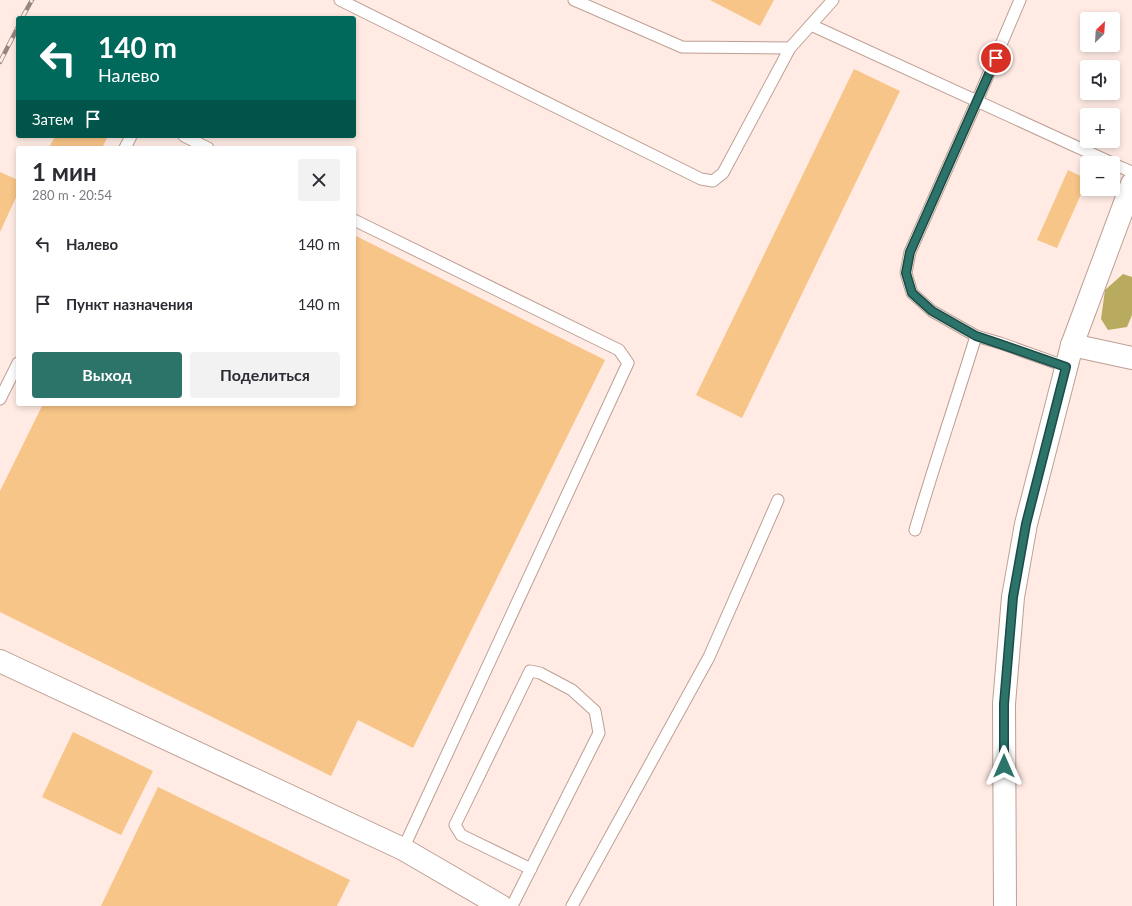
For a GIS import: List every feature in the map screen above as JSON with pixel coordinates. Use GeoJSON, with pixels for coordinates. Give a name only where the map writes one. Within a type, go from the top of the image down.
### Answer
{"type":"FeatureCollection","features":[{"type":"Feature","properties":{"kind":"main road"},"geometry":{"type":"LineString","coordinates":[[1005,906],[1004,704],[1013,597],[1026,524],[1072,345],[1132,184]]}},
{"type":"Feature","properties":{"kind":"main road"},"geometry":{"type":"LineString","coordinates":[[1072,345],[1132,358]]}},
{"type":"Feature","properties":{"kind":"main road"},"geometry":{"type":"LineString","coordinates":[[0,661],[403,849],[501,906]]}},
{"type":"Feature","properties":{"kind":"lane"},"geometry":{"type":"LineString","coordinates":[[340,0],[701,179],[713,181],[724,173],[790,48],[833,0]]}},
{"type":"Feature","properties":{"kind":"lane"},"geometry":{"type":"LineString","coordinates":[[574,0],[682,47],[790,48]]}},
{"type":"Feature","properties":{"kind":"lane"},"geometry":{"type":"LineString","coordinates":[[1020,0],[910,252],[906,273],[912,293],[932,311],[976,336],[1066,367]]}},
{"type":"Feature","properties":{"kind":"lane"},"geometry":{"type":"LineString","coordinates":[[811,25],[1097,156]]}},
{"type":"Feature","properties":{"kind":"lane"},"geometry":{"type":"LineString","coordinates":[[188,138],[204,146]]}},
{"type":"Feature","properties":{"kind":"lane"},"geometry":{"type":"LineString","coordinates":[[1120,167],[1132,172]]}},
{"type":"Feature","properties":{"kind":"lane"},"geometry":{"type":"LineString","coordinates":[[356,221],[619,350],[628,363],[403,849]]}},
{"type":"Feature","properties":{"kind":"lane"},"geometry":{"type":"LineString","coordinates":[[915,530],[928,484],[976,336]]}},
{"type":"Feature","properties":{"kind":"lane"},"geometry":{"type":"LineString","coordinates":[[0,399],[16,367]]}},
{"type":"Feature","properties":{"kind":"lane"},"geometry":{"type":"LineString","coordinates":[[572,906],[709,657],[778,500]]}},
{"type":"Feature","properties":{"kind":"lane"},"geometry":{"type":"LineString","coordinates":[[512,906],[531,869],[599,733],[595,711],[572,690],[540,673],[530,671],[456,825],[461,835],[531,869]]}},
{"type":"Feature","properties":{"kind":"shaded area"},"geometry":{"type":"Polygon","coordinates":[[[1123,274],[1132,277],[1132,315],[1127,327],[1108,330],[1101,319],[1105,290],[1123,274]]]}},
{"type":"Feature","properties":{"kind":"building"},"geometry":{"type":"Polygon","coordinates":[[[710,0],[774,0],[760,26],[710,0]]]}},
{"type":"Feature","properties":{"kind":"building"},"geometry":{"type":"Polygon","coordinates":[[[854,69],[900,91],[742,418],[696,395],[854,69]]]}},
{"type":"Feature","properties":{"kind":"building"},"geometry":{"type":"Polygon","coordinates":[[[54,138],[107,138],[103,146],[50,146],[54,138]]]}},
{"type":"Feature","properties":{"kind":"building"},"geometry":{"type":"Polygon","coordinates":[[[1068,170],[1080,176],[1080,196],[1057,248],[1037,240],[1068,170]]]}},
{"type":"Feature","properties":{"kind":"building"},"geometry":{"type":"Polygon","coordinates":[[[0,172],[16,179],[16,197],[0,232],[0,172]]]}},
{"type":"Feature","properties":{"kind":"building"},"geometry":{"type":"Polygon","coordinates":[[[356,236],[605,360],[413,748],[358,720],[331,776],[0,612],[0,491],[42,406],[356,406],[356,236]]]}},
{"type":"Feature","properties":{"kind":"building"},"geometry":{"type":"Polygon","coordinates":[[[73,732],[153,771],[121,835],[42,797],[73,732]]]}},
{"type":"Feature","properties":{"kind":"building"},"geometry":{"type":"Polygon","coordinates":[[[158,787],[350,880],[337,906],[101,906],[158,787]]]}},
{"type":"Feature","properties":{"kind":"railway"},"geometry":{"type":"LineString","coordinates":[[23,16],[32,0]]}},
{"type":"Feature","properties":{"kind":"railway"},"geometry":{"type":"LineString","coordinates":[[0,62],[16,31]]}},
{"type":"Feature","properties":{"kind":"route"},"geometry":{"type":"LineString","coordinates":[[996,58],[910,252],[906,273],[912,293],[932,311],[976,336],[1066,367],[1026,524],[1013,597],[1004,704],[1004,766]]}}]}
